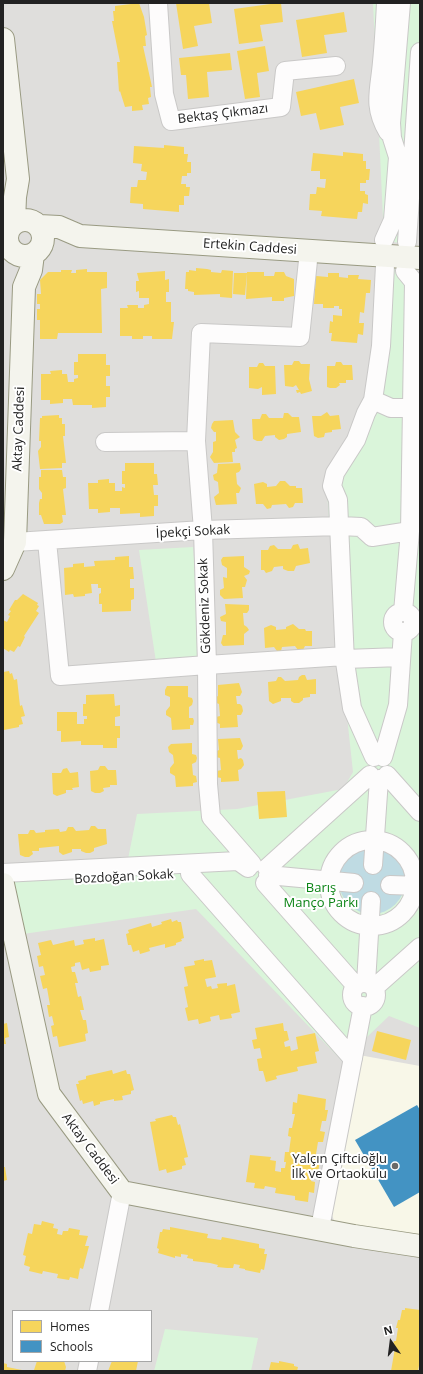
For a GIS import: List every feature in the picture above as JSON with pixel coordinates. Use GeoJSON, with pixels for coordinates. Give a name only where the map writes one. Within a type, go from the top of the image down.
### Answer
{"type":"FeatureCollection","features":[{"type":"Feature","properties":{"kind":"main road","name":"Aktay Caddesi"},"geometry":{"type":"LineString","coordinates":[[3,38],[18,180],[15,197],[20,237],[18,275],[24,287],[15,542],[3,569]]}},
{"type":"Feature","properties":{"kind":"main road","name":"Ertekin Caddesi"},"geometry":{"type":"LineString","coordinates":[[20,237],[59,227],[80,236],[411,257]]}},
{"type":"Feature","properties":{"kind":"main road","name":"Aktay Caddesi"},"geometry":{"type":"LineString","coordinates":[[3,884],[49,1094],[122,1192],[320,1228],[354,1236],[420,1246]]}},
{"type":"Feature","properties":{"kind":"street","name":"Bektaş Çıkmazı"},"geometry":{"type":"LineString","coordinates":[[158,3],[164,94],[171,121],[281,107],[285,71],[336,66]]}},
{"type":"Feature","properties":{"kind":"street"},"geometry":{"type":"LineString","coordinates":[[386,3],[382,64],[377,97],[384,125],[392,138]]}},
{"type":"Feature","properties":{"kind":"street"},"geometry":{"type":"LineString","coordinates":[[384,240],[393,220],[398,157],[392,138],[391,123],[401,3]]}},
{"type":"Feature","properties":{"kind":"street"},"geometry":{"type":"LineString","coordinates":[[420,52],[411,257],[414,282],[410,531],[403,612],[397,614],[393,622],[395,628],[403,632],[398,705],[378,757],[367,766],[420,812]]}},
{"type":"Feature","properties":{"kind":"street"},"geometry":{"type":"LineString","coordinates":[[104,442],[196,441],[201,333],[300,337],[308,251]]}},
{"type":"Feature","properties":{"kind":"street"},"geometry":{"type":"LineString","coordinates":[[378,757],[352,708],[345,657],[338,500],[332,486],[335,473],[356,440],[366,413],[373,400],[381,346],[385,265]]}},
{"type":"Feature","properties":{"kind":"street"},"geometry":{"type":"LineString","coordinates":[[373,400],[390,408],[413,408]]}},
{"type":"Feature","properties":{"kind":"street","name":"Gökdeniz Sokak"},"geometry":{"type":"LineString","coordinates":[[196,441],[203,530],[207,665],[345,657],[401,657]]}},
{"type":"Feature","properties":{"kind":"street","name":"İpekçi Sokak"},"geometry":{"type":"LineString","coordinates":[[15,542],[203,530],[340,526],[361,527],[372,537],[410,531]]}},
{"type":"Feature","properties":{"kind":"street"},"geometry":{"type":"LineString","coordinates":[[47,541],[60,676],[207,665],[208,784],[211,817],[258,872],[365,986]]}},
{"type":"Feature","properties":{"kind":"street"},"geometry":{"type":"LineString","coordinates":[[258,872],[379,776]]}},
{"type":"Feature","properties":{"kind":"street"},"geometry":{"type":"LineString","coordinates":[[373,864],[379,776]]}},
{"type":"Feature","properties":{"kind":"street"},"geometry":{"type":"LineString","coordinates":[[374,840],[384,842],[395,847],[404,854],[411,864],[417,886],[406,909],[398,917],[388,922],[370,925],[354,922],[337,908],[331,898],[329,880],[333,864],[349,846],[360,841],[374,840]]}},
{"type":"Feature","properties":{"kind":"street"},"geometry":{"type":"LineString","coordinates":[[3,873],[238,861],[258,872],[354,883]]}},
{"type":"Feature","properties":{"kind":"street","name":"Bozdoğan Sokak"},"geometry":{"type":"LineString","coordinates":[[3,884],[258,872]]}},
{"type":"Feature","properties":{"kind":"street"},"geometry":{"type":"LineString","coordinates":[[190,874],[352,1063]]}},
{"type":"Feature","properties":{"kind":"street"},"geometry":{"type":"LineString","coordinates":[[390,885],[417,886]]}},
{"type":"Feature","properties":{"kind":"street"},"geometry":{"type":"LineString","coordinates":[[365,986],[371,901]]}},
{"type":"Feature","properties":{"kind":"street"},"geometry":{"type":"LineString","coordinates":[[320,1228],[363,1006],[356,1003],[352,996],[420,947]]}},
{"type":"Feature","properties":{"kind":"street"},"geometry":{"type":"LineString","coordinates":[[99,1310],[122,1192]]}},
{"type":"Feature","properties":{"kind":"shaded area"},"geometry":{"type":"Polygon","coordinates":[[[3,3],[420,3],[420,1371],[3,1371],[3,3]]]}},
{"type":"Feature","properties":{"kind":"shaded area"},"geometry":{"type":"Polygon","coordinates":[[[359,1055],[420,1066],[420,1237],[335,1223],[328,1205],[359,1055]]]}},
{"type":"Feature","properties":{"kind":"green space"},"geometry":{"type":"Polygon","coordinates":[[[373,3],[420,3],[420,123],[415,246],[384,240],[373,3]]]}},
{"type":"Feature","properties":{"kind":"green space","name":"Barış Manço Parkı"},"geometry":{"type":"Polygon","coordinates":[[[380,266],[420,274],[420,1028],[389,1016],[342,1061],[196,909],[23,934],[5,867],[128,859],[137,814],[237,809],[343,789],[353,772],[335,605],[327,492],[371,407],[380,266]]]}},
{"type":"Feature","properties":{"kind":"green space"},"geometry":{"type":"Polygon","coordinates":[[[193,547],[202,665],[156,662],[139,550],[193,547]]]}},
{"type":"Feature","properties":{"kind":"green space"},"geometry":{"type":"Polygon","coordinates":[[[165,1329],[258,1338],[251,1371],[154,1371],[165,1329]]]}},
{"type":"Feature","properties":{"kind":"water"},"geometry":{"type":"Polygon","coordinates":[[[372,848],[385,851],[395,858],[402,868],[405,881],[402,894],[395,904],[385,911],[372,914],[359,911],[349,904],[342,894],[339,881],[342,868],[349,858],[359,851],[372,848]]]}},
{"type":"Feature","properties":{"kind":"building: Homes"},"geometry":{"type":"Polygon","coordinates":[[[139,3],[144,17],[147,35],[145,36],[146,46],[143,46],[152,87],[150,87],[151,97],[148,98],[149,104],[142,105],[143,110],[132,111],[132,106],[125,107],[120,91],[119,92],[117,62],[120,62],[112,21],[114,21],[113,11],[115,11],[115,6],[139,3]]]}},
{"type":"Feature","properties":{"kind":"building: Homes"},"geometry":{"type":"Polygon","coordinates":[[[176,3],[209,3],[212,23],[194,26],[198,46],[183,49],[176,3]]]}},
{"type":"Feature","properties":{"kind":"building: Homes"},"geometry":{"type":"Polygon","coordinates":[[[281,3],[283,22],[260,25],[263,41],[239,44],[234,9],[281,3]]]}},
{"type":"Feature","properties":{"kind":"building: Homes"},"geometry":{"type":"Polygon","coordinates":[[[344,12],[347,32],[324,35],[327,53],[302,57],[296,20],[344,12]]]}},
{"type":"Feature","properties":{"kind":"building: Homes"},"geometry":{"type":"Polygon","coordinates":[[[265,46],[269,71],[257,73],[260,97],[245,99],[237,51],[265,46]]]}},
{"type":"Feature","properties":{"kind":"building: Homes"},"geometry":{"type":"Polygon","coordinates":[[[230,53],[232,70],[207,72],[209,97],[188,99],[186,75],[181,75],[179,58],[230,53]]]}},
{"type":"Feature","properties":{"kind":"building: Homes"},"geometry":{"type":"Polygon","coordinates":[[[354,79],[359,103],[340,107],[344,125],[320,130],[316,113],[301,116],[296,92],[354,79]]]}},
{"type":"Feature","properties":{"kind":"building: Homes"},"geometry":{"type":"Polygon","coordinates":[[[164,145],[184,147],[184,154],[188,154],[187,162],[191,162],[191,173],[187,173],[187,176],[182,176],[181,184],[186,184],[186,187],[190,187],[189,196],[184,196],[184,205],[179,205],[179,212],[143,209],[143,204],[130,203],[131,187],[137,187],[138,180],[146,180],[147,172],[141,171],[142,164],[133,163],[134,146],[164,148],[164,145]]]}},
{"type":"Feature","properties":{"kind":"building: Homes"},"geometry":{"type":"Polygon","coordinates":[[[343,152],[363,154],[363,161],[366,161],[366,169],[370,169],[369,180],[366,180],[366,183],[360,183],[360,191],[365,191],[365,194],[368,195],[368,204],[363,203],[362,212],[358,212],[357,219],[321,216],[322,211],[309,210],[310,194],[316,194],[317,187],[325,188],[326,179],[320,179],[320,171],[311,171],[313,153],[343,156],[343,152]]]}},
{"type":"Feature","properties":{"kind":"building: Homes"},"geometry":{"type":"Polygon","coordinates":[[[196,268],[221,273],[222,270],[233,271],[232,298],[220,297],[220,294],[194,295],[194,292],[185,289],[186,272],[189,272],[189,270],[196,271],[196,268]]]}},
{"type":"Feature","properties":{"kind":"building: Homes"},"geometry":{"type":"Polygon","coordinates":[[[87,269],[87,272],[107,272],[107,288],[101,289],[102,333],[58,333],[57,339],[40,339],[40,320],[37,320],[37,309],[40,309],[40,304],[37,304],[37,294],[41,294],[40,280],[48,272],[72,270],[71,273],[76,273],[76,270],[87,269]]]}},
{"type":"Feature","properties":{"kind":"building: Homes"},"geometry":{"type":"Polygon","coordinates":[[[165,271],[165,280],[169,279],[169,292],[166,292],[166,302],[171,302],[171,322],[174,322],[172,339],[152,339],[152,336],[143,336],[143,339],[132,339],[132,336],[120,336],[120,308],[128,308],[127,305],[138,305],[138,308],[144,308],[144,305],[149,304],[149,298],[139,298],[139,291],[136,292],[136,281],[139,281],[137,273],[165,271]]]}},
{"type":"Feature","properties":{"kind":"building: Homes"},"geometry":{"type":"Polygon","coordinates":[[[247,272],[264,272],[264,276],[274,276],[275,272],[284,272],[286,276],[294,279],[294,296],[284,298],[284,301],[272,301],[272,297],[246,299],[247,272]]]}},
{"type":"Feature","properties":{"kind":"building: Homes"},"geometry":{"type":"Polygon","coordinates":[[[234,273],[247,273],[245,295],[233,294],[234,273]]]}},
{"type":"Feature","properties":{"kind":"building: Homes"},"geometry":{"type":"Polygon","coordinates":[[[328,273],[339,273],[339,277],[348,278],[348,275],[359,275],[358,279],[371,280],[370,293],[366,293],[364,313],[360,312],[359,323],[364,323],[363,335],[358,334],[357,343],[331,341],[332,333],[329,333],[330,321],[333,322],[333,315],[342,316],[342,309],[339,309],[339,306],[334,306],[334,308],[323,308],[323,304],[314,304],[316,276],[328,277],[328,273]]]}},
{"type":"Feature","properties":{"kind":"building: Homes"},"geometry":{"type":"Polygon","coordinates":[[[78,354],[106,354],[106,365],[110,365],[110,376],[106,376],[106,386],[110,386],[110,397],[106,397],[106,407],[92,408],[92,405],[73,405],[72,399],[63,399],[63,403],[50,404],[50,400],[41,400],[41,374],[51,374],[50,371],[62,370],[62,374],[67,374],[68,382],[74,382],[74,379],[78,378],[78,375],[74,375],[74,362],[78,362],[78,354]]]}},
{"type":"Feature","properties":{"kind":"building: Homes"},"geometry":{"type":"Polygon","coordinates":[[[294,361],[299,361],[301,364],[310,364],[309,379],[312,391],[301,394],[300,392],[297,393],[296,390],[299,390],[296,385],[293,387],[285,386],[284,365],[292,365],[294,361]]]}},
{"type":"Feature","properties":{"kind":"building: Homes"},"geometry":{"type":"Polygon","coordinates":[[[336,362],[341,362],[343,365],[352,365],[353,380],[346,380],[346,383],[339,383],[340,385],[336,388],[330,388],[327,387],[327,366],[335,366],[336,362]]]}},
{"type":"Feature","properties":{"kind":"building: Homes"},"geometry":{"type":"Polygon","coordinates":[[[259,363],[263,363],[265,366],[275,366],[276,394],[262,395],[262,387],[258,389],[249,388],[249,367],[257,367],[259,363]]]}},
{"type":"Feature","properties":{"kind":"building: Homes"},"geometry":{"type":"Polygon","coordinates":[[[327,412],[330,416],[339,415],[341,429],[332,430],[332,432],[325,433],[324,437],[318,438],[314,436],[312,416],[321,416],[327,412]]]}},
{"type":"Feature","properties":{"kind":"building: Homes"},"geometry":{"type":"Polygon","coordinates":[[[284,413],[288,413],[292,417],[299,417],[301,432],[287,434],[287,437],[279,440],[275,437],[275,435],[265,436],[262,441],[253,439],[252,419],[260,419],[262,414],[266,414],[269,418],[283,418],[284,413]]]}},
{"type":"Feature","properties":{"kind":"building: Homes"},"geometry":{"type":"Polygon","coordinates":[[[59,415],[59,418],[62,418],[62,424],[65,424],[65,436],[63,436],[66,463],[62,463],[62,468],[40,469],[38,451],[41,447],[41,441],[39,441],[40,418],[42,418],[42,416],[59,415]]]}},
{"type":"Feature","properties":{"kind":"building: Homes"},"geometry":{"type":"Polygon","coordinates":[[[233,420],[235,432],[240,437],[235,440],[237,448],[235,449],[235,452],[232,452],[233,462],[214,463],[210,457],[213,452],[213,442],[216,441],[216,432],[214,432],[211,428],[212,424],[214,421],[233,420]]]}},
{"type":"Feature","properties":{"kind":"building: Homes"},"geometry":{"type":"Polygon","coordinates":[[[125,463],[154,463],[154,474],[157,474],[158,485],[153,485],[154,495],[158,495],[158,506],[154,506],[154,516],[140,517],[140,513],[120,514],[120,508],[110,508],[110,512],[98,513],[98,509],[89,509],[88,483],[98,483],[98,480],[109,479],[109,483],[115,483],[115,491],[122,491],[122,487],[125,488],[125,484],[122,484],[122,471],[125,471],[125,463]]]}},
{"type":"Feature","properties":{"kind":"building: Homes"},"geometry":{"type":"Polygon","coordinates":[[[240,463],[241,469],[236,473],[237,484],[241,488],[239,493],[236,493],[237,504],[216,505],[214,497],[219,493],[218,482],[214,480],[213,475],[217,473],[218,464],[240,463]]]}},
{"type":"Feature","properties":{"kind":"building: Homes"},"geometry":{"type":"Polygon","coordinates":[[[41,470],[62,470],[63,477],[66,477],[66,488],[63,489],[66,515],[62,515],[63,522],[60,524],[44,524],[41,515],[39,515],[39,503],[40,499],[42,499],[42,493],[39,489],[39,477],[41,477],[41,470]]]}},
{"type":"Feature","properties":{"kind":"building: Homes"},"geometry":{"type":"Polygon","coordinates":[[[280,481],[285,481],[290,486],[296,486],[296,488],[302,488],[303,503],[295,503],[293,507],[289,508],[286,504],[272,505],[271,508],[267,509],[263,504],[256,504],[254,484],[263,482],[267,484],[267,487],[276,486],[280,481]]]}},
{"type":"Feature","properties":{"kind":"building: Homes"},"geometry":{"type":"Polygon","coordinates":[[[298,544],[300,549],[308,548],[310,563],[296,566],[294,571],[283,569],[283,566],[274,567],[272,571],[266,573],[264,570],[261,570],[261,550],[268,550],[270,546],[274,545],[278,549],[291,549],[293,545],[298,544]]]}},
{"type":"Feature","properties":{"kind":"building: Homes"},"geometry":{"type":"Polygon","coordinates":[[[129,556],[129,567],[133,567],[134,579],[130,579],[130,588],[134,588],[134,599],[131,600],[131,611],[102,612],[102,604],[99,604],[99,594],[101,593],[101,588],[98,588],[98,584],[91,584],[92,593],[85,594],[85,596],[74,597],[73,594],[65,595],[64,568],[73,567],[73,564],[84,563],[84,567],[95,566],[94,561],[115,560],[115,557],[129,556]]]}},
{"type":"Feature","properties":{"kind":"building: Homes"},"geometry":{"type":"Polygon","coordinates":[[[244,556],[244,567],[250,571],[249,574],[244,576],[247,580],[245,587],[242,587],[243,598],[224,599],[220,595],[220,590],[224,588],[223,577],[227,578],[227,568],[222,565],[221,560],[223,557],[244,556]]]}},
{"type":"Feature","properties":{"kind":"building: Homes"},"geometry":{"type":"Polygon","coordinates":[[[23,594],[38,603],[37,605],[39,606],[36,611],[39,613],[24,636],[25,637],[20,647],[18,646],[14,652],[10,650],[9,652],[3,648],[3,620],[7,622],[10,616],[8,615],[11,611],[9,610],[15,600],[23,594]]]}},
{"type":"Feature","properties":{"kind":"building: Homes"},"geometry":{"type":"Polygon","coordinates":[[[225,604],[249,605],[249,610],[247,613],[243,613],[244,625],[249,630],[244,634],[244,645],[223,646],[221,643],[223,635],[226,635],[226,622],[221,621],[220,617],[226,614],[225,604]]]}},
{"type":"Feature","properties":{"kind":"building: Homes"},"geometry":{"type":"Polygon","coordinates":[[[293,624],[299,629],[312,631],[312,646],[305,646],[303,650],[298,650],[295,646],[282,647],[281,651],[277,651],[274,647],[265,648],[264,628],[271,625],[276,627],[276,630],[286,629],[286,627],[293,624]]]}},
{"type":"Feature","properties":{"kind":"building: Homes"},"geometry":{"type":"Polygon","coordinates":[[[9,671],[10,674],[12,673],[14,680],[17,679],[20,706],[22,705],[25,716],[21,717],[23,724],[19,725],[19,727],[4,730],[3,672],[9,671]]]}},
{"type":"Feature","properties":{"kind":"building: Homes"},"geometry":{"type":"Polygon","coordinates":[[[302,675],[305,675],[307,680],[316,679],[316,694],[310,694],[310,697],[303,698],[303,700],[299,703],[294,703],[291,701],[291,698],[281,698],[281,701],[273,704],[269,701],[268,682],[276,681],[278,677],[281,677],[285,681],[298,680],[302,675]]]}},
{"type":"Feature","properties":{"kind":"building: Homes"},"geometry":{"type":"Polygon","coordinates":[[[239,683],[242,692],[240,696],[236,696],[237,704],[242,706],[243,711],[241,715],[237,715],[238,727],[220,728],[220,724],[215,722],[216,717],[220,716],[219,704],[214,702],[218,696],[218,685],[239,683]]]}},
{"type":"Feature","properties":{"kind":"building: Homes"},"geometry":{"type":"Polygon","coordinates":[[[167,686],[188,686],[188,697],[192,698],[193,701],[192,705],[189,707],[189,718],[193,718],[194,721],[193,725],[190,725],[190,729],[172,730],[171,718],[166,715],[166,711],[170,706],[170,697],[165,695],[167,686]]]}},
{"type":"Feature","properties":{"kind":"building: Homes"},"geometry":{"type":"Polygon","coordinates":[[[114,694],[115,706],[120,705],[120,716],[115,717],[115,726],[120,726],[120,738],[117,738],[117,748],[103,748],[103,745],[81,745],[81,741],[61,742],[61,731],[57,731],[57,712],[77,712],[77,724],[84,724],[84,719],[87,719],[87,716],[83,716],[83,704],[86,704],[86,695],[114,694]]]}},
{"type":"Feature","properties":{"kind":"building: Homes"},"geometry":{"type":"Polygon","coordinates":[[[240,738],[243,746],[241,750],[237,750],[238,759],[241,758],[243,760],[244,765],[238,770],[239,781],[221,782],[221,778],[216,777],[217,771],[221,770],[220,758],[216,757],[217,751],[219,750],[218,739],[240,738]]]}},
{"type":"Feature","properties":{"kind":"building: Homes"},"geometry":{"type":"Polygon","coordinates":[[[192,743],[192,754],[196,755],[197,758],[196,762],[192,764],[193,775],[196,776],[197,782],[193,783],[193,786],[176,787],[175,776],[170,773],[170,768],[174,763],[173,755],[169,752],[168,747],[171,744],[192,743]]]}},
{"type":"Feature","properties":{"kind":"building: Homes"},"geometry":{"type":"Polygon","coordinates":[[[100,766],[105,766],[108,770],[116,770],[117,785],[110,785],[110,787],[103,788],[104,791],[95,793],[91,791],[90,771],[98,770],[100,766]]]}},
{"type":"Feature","properties":{"kind":"building: Homes"},"geometry":{"type":"Polygon","coordinates":[[[67,768],[70,773],[78,772],[79,787],[72,788],[73,790],[66,790],[66,793],[57,796],[53,794],[52,773],[61,773],[63,769],[67,768]]]}},
{"type":"Feature","properties":{"kind":"building: Homes"},"geometry":{"type":"Polygon","coordinates":[[[285,791],[287,817],[259,819],[257,792],[285,791]]]}},
{"type":"Feature","properties":{"kind":"building: Homes"},"geometry":{"type":"Polygon","coordinates":[[[91,826],[95,826],[98,829],[106,829],[107,844],[94,848],[94,851],[90,853],[81,851],[81,849],[72,849],[72,852],[63,855],[59,852],[59,846],[39,848],[39,851],[32,851],[33,854],[29,857],[20,855],[18,834],[28,834],[30,830],[34,830],[36,833],[45,832],[45,830],[59,829],[60,832],[66,831],[68,827],[73,827],[76,831],[89,830],[91,826]]]}},
{"type":"Feature","properties":{"kind":"building: Homes"},"geometry":{"type":"Polygon","coordinates":[[[171,919],[172,922],[177,920],[178,922],[181,922],[184,938],[181,939],[182,941],[176,943],[176,945],[165,948],[165,944],[149,948],[150,951],[140,954],[139,950],[133,952],[131,945],[128,945],[126,934],[129,933],[128,930],[151,923],[152,927],[171,919]]]}},
{"type":"Feature","properties":{"kind":"building: Homes"},"geometry":{"type":"Polygon","coordinates":[[[95,938],[95,941],[104,939],[109,965],[101,966],[101,970],[90,972],[89,968],[82,970],[80,962],[75,963],[75,966],[71,967],[72,972],[75,972],[78,983],[75,983],[78,997],[81,996],[84,1010],[80,1010],[83,1020],[86,1020],[88,1033],[85,1034],[86,1041],[59,1047],[57,1036],[53,1037],[51,1026],[54,1025],[52,1016],[49,1017],[47,1005],[50,1005],[47,988],[43,989],[40,976],[45,975],[43,966],[39,967],[37,956],[41,955],[38,943],[51,940],[53,945],[74,940],[75,946],[84,944],[83,940],[95,938]]]}},
{"type":"Feature","properties":{"kind":"building: Homes"},"geometry":{"type":"Polygon","coordinates":[[[204,959],[204,961],[212,960],[216,977],[205,979],[207,987],[211,986],[212,989],[218,988],[217,984],[227,983],[227,986],[235,984],[240,1012],[231,1014],[232,1018],[220,1020],[219,1015],[210,1017],[211,1021],[199,1024],[198,1019],[188,1021],[185,1008],[188,1007],[184,987],[188,986],[184,967],[195,965],[194,961],[204,959]]]}},
{"type":"Feature","properties":{"kind":"building: Homes"},"geometry":{"type":"Polygon","coordinates":[[[7,1023],[9,1037],[5,1038],[6,1044],[3,1044],[3,1024],[7,1023]]]}},
{"type":"Feature","properties":{"kind":"building: Homes"},"geometry":{"type":"Polygon","coordinates":[[[283,1023],[284,1031],[287,1031],[289,1040],[284,1042],[285,1047],[290,1046],[291,1051],[298,1049],[296,1037],[315,1033],[319,1051],[315,1052],[317,1063],[297,1067],[298,1071],[276,1076],[277,1079],[266,1082],[263,1071],[259,1071],[257,1059],[262,1058],[260,1048],[254,1049],[252,1040],[257,1039],[255,1028],[283,1023]]]}},
{"type":"Feature","properties":{"kind":"building: Homes"},"geometry":{"type":"Polygon","coordinates":[[[377,1031],[411,1040],[406,1060],[372,1051],[377,1031]]]}},
{"type":"Feature","properties":{"kind":"building: Homes"},"geometry":{"type":"Polygon","coordinates":[[[112,1070],[113,1074],[126,1070],[127,1074],[130,1074],[134,1090],[131,1091],[131,1094],[122,1096],[123,1100],[114,1101],[114,1099],[100,1102],[100,1104],[94,1106],[93,1101],[83,1104],[82,1100],[80,1101],[76,1084],[79,1084],[78,1081],[86,1079],[86,1076],[112,1070]]]}},
{"type":"Feature","properties":{"kind":"building: Homes"},"geometry":{"type":"Polygon","coordinates":[[[298,1094],[326,1099],[325,1110],[328,1110],[326,1121],[322,1121],[320,1131],[325,1132],[323,1142],[318,1142],[315,1160],[320,1160],[318,1173],[312,1172],[311,1181],[315,1182],[314,1193],[309,1192],[308,1202],[295,1200],[295,1196],[275,1193],[276,1188],[265,1186],[264,1189],[254,1188],[255,1183],[246,1182],[250,1155],[271,1157],[270,1160],[276,1161],[275,1171],[281,1172],[281,1168],[285,1168],[285,1152],[289,1152],[291,1137],[288,1136],[289,1128],[292,1128],[295,1114],[292,1114],[293,1102],[297,1103],[298,1094]]]}},
{"type":"Feature","properties":{"kind":"building: Homes"},"geometry":{"type":"Polygon","coordinates":[[[172,1115],[173,1117],[176,1117],[178,1125],[180,1124],[188,1157],[184,1158],[186,1165],[182,1166],[182,1169],[167,1173],[166,1169],[159,1171],[150,1122],[156,1121],[155,1119],[172,1115]]]}},
{"type":"Feature","properties":{"kind":"building: Homes"},"geometry":{"type":"Polygon","coordinates":[[[3,1167],[5,1167],[7,1180],[3,1181],[3,1167]]]}},
{"type":"Feature","properties":{"kind":"building: Homes"},"geometry":{"type":"Polygon","coordinates":[[[42,1221],[54,1224],[53,1228],[58,1229],[57,1234],[62,1235],[63,1231],[68,1231],[69,1228],[80,1230],[79,1235],[88,1236],[85,1246],[89,1246],[83,1269],[80,1268],[78,1279],[70,1277],[69,1280],[57,1278],[58,1274],[43,1271],[42,1274],[29,1271],[30,1267],[24,1265],[26,1256],[23,1255],[28,1233],[32,1234],[34,1224],[41,1225],[42,1221]]]}},
{"type":"Feature","properties":{"kind":"building: Homes"},"geometry":{"type":"Polygon","coordinates":[[[170,1227],[208,1234],[207,1238],[221,1240],[222,1237],[259,1244],[259,1248],[265,1249],[264,1254],[267,1254],[264,1270],[261,1269],[260,1273],[245,1270],[239,1268],[240,1265],[234,1264],[233,1268],[217,1267],[218,1265],[193,1261],[193,1259],[187,1258],[188,1255],[181,1254],[181,1257],[175,1256],[175,1258],[158,1253],[159,1249],[157,1248],[160,1232],[162,1232],[163,1229],[170,1230],[170,1227]]]}},
{"type":"Feature","properties":{"kind":"building: Homes"},"geometry":{"type":"Polygon","coordinates":[[[405,1308],[420,1310],[420,1360],[418,1371],[391,1371],[395,1348],[392,1348],[394,1341],[396,1341],[398,1328],[396,1328],[398,1320],[400,1320],[402,1310],[405,1310],[405,1308]]]}},
{"type":"Feature","properties":{"kind":"building: Homes"},"geometry":{"type":"Polygon","coordinates":[[[279,1361],[294,1364],[294,1366],[298,1367],[297,1371],[267,1371],[269,1370],[271,1362],[279,1363],[279,1361]]]}},
{"type":"Feature","properties":{"kind":"building: Homes"},"geometry":{"type":"Polygon","coordinates":[[[37,1362],[64,1362],[66,1367],[65,1371],[34,1370],[37,1362]]]}},
{"type":"Feature","properties":{"kind":"building: Homes"},"geometry":{"type":"Polygon","coordinates":[[[112,1362],[138,1362],[136,1371],[108,1371],[112,1362]]]}},
{"type":"Feature","properties":{"kind":"building: Homes"},"geometry":{"type":"Polygon","coordinates":[[[3,1363],[7,1364],[7,1367],[27,1371],[3,1371],[3,1363]]]}},
{"type":"Feature","properties":{"kind":"building: Schools","name":"Yalçın Çiftcioğlu İlk ve Ortaokulu"},"geometry":{"type":"Polygon","coordinates":[[[417,1105],[420,1110],[420,1192],[394,1207],[355,1140],[417,1105]]]}},
{"type":"Feature","properties":{"kind":"place","name":"Yalçın Çiftcioğlu İlk ve Ortaokulu"},"geometry":{"type":"Point","coordinates":[395,1166]}}]}
